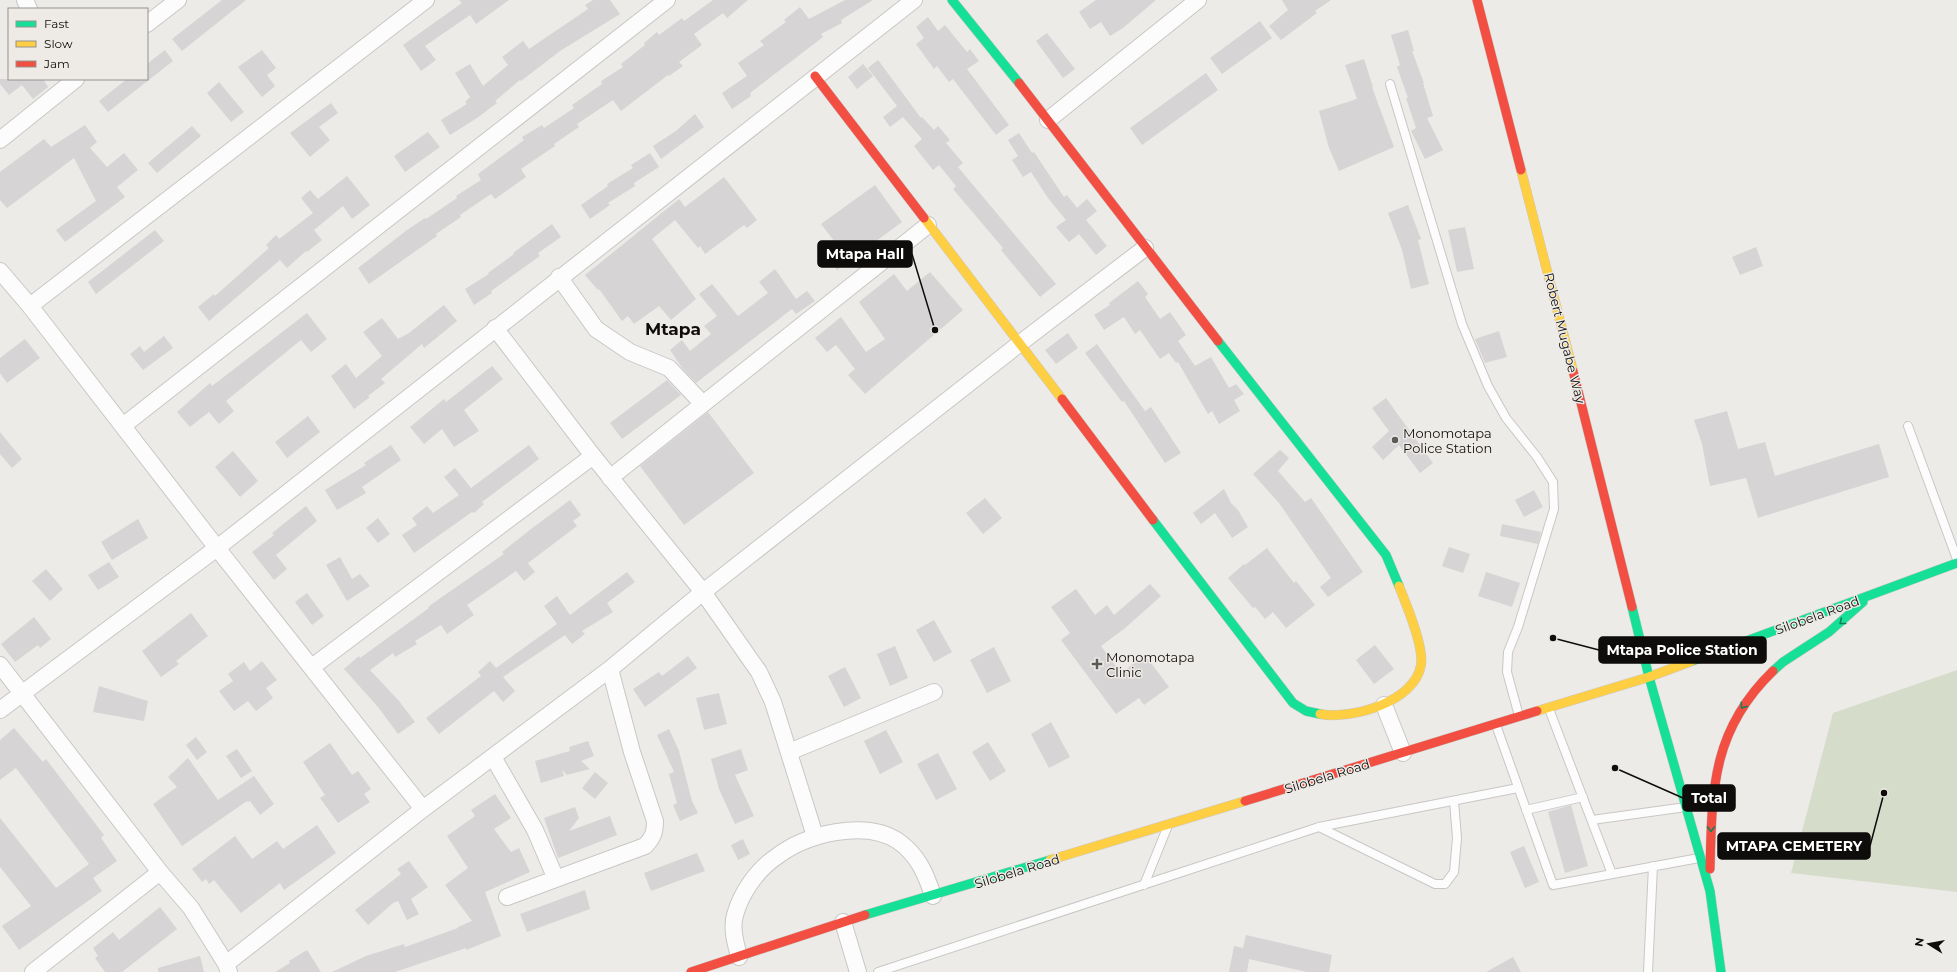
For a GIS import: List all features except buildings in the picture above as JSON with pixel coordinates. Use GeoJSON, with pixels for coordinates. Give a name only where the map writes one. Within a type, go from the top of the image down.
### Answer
{"type":"FeatureCollection","features":[{"type":"Feature","properties":{"kind":"street"},"geometry":{"type":"LineString","coordinates":[[148,23],[178,0]]}},
{"type":"Feature","properties":{"kind":"street"},"geometry":{"type":"LineString","coordinates":[[30,306],[426,0]]}},
{"type":"Feature","properties":{"kind":"street"},"geometry":{"type":"LineString","coordinates":[[124,425],[667,0]]}},
{"type":"Feature","properties":{"kind":"street"},"geometry":{"type":"LineString","coordinates":[[0,710],[217,548],[559,277],[914,0]]}},
{"type":"Feature","properties":{"kind":"street"},"geometry":{"type":"LineString","coordinates":[[815,76],[1293,703],[1310,713],[1332,716],[1384,705],[1401,694],[1416,679],[1421,664],[1418,644],[1396,576],[1386,555],[1145,248],[1048,120],[952,0]]}},
{"type":"Feature","properties":{"kind":"street"},"geometry":{"type":"LineString","coordinates":[[1048,120],[1198,0]]}},
{"type":"Feature","properties":{"kind":"street","name":"Robert Mugabe Way"},"geometry":{"type":"LineString","coordinates":[[1477,0],[1552,286],[1649,677],[1710,891]]}},
{"type":"Feature","properties":{"kind":"street"},"geometry":{"type":"LineString","coordinates":[[0,140],[73,80]]}},
{"type":"Feature","properties":{"kind":"street"},"geometry":{"type":"LineString","coordinates":[[610,478],[928,225]]}},
{"type":"Feature","properties":{"kind":"street"},"geometry":{"type":"LineString","coordinates":[[0,665],[160,872],[190,908],[228,968],[423,809],[610,669],[703,592],[1019,344],[1145,248]]}},
{"type":"Feature","properties":{"kind":"street"},"geometry":{"type":"LineString","coordinates":[[0,271],[30,306],[124,425],[217,548],[423,809]]}},
{"type":"Feature","properties":{"kind":"street"},"geometry":{"type":"LineString","coordinates":[[559,277],[596,329],[630,352],[668,368],[703,404]]}},
{"type":"Feature","properties":{"kind":"street"},"geometry":{"type":"LineString","coordinates":[[495,328],[610,478],[703,592],[759,672],[773,702],[815,836]]}},
{"type":"Feature","properties":{"kind":"street"},"geometry":{"type":"LineString","coordinates":[[312,667],[593,456]]}},
{"type":"Feature","properties":{"kind":"street","name":"Silobela Road"},"geometry":{"type":"LineString","coordinates":[[691,972],[843,922],[1168,825],[1649,677],[1957,563]]}},
{"type":"Feature","properties":{"kind":"street"},"geometry":{"type":"LineString","coordinates":[[1721,972],[1710,891],[1712,801],[1715,773],[1730,727],[1743,705],[1782,663],[1824,636],[1844,621],[1870,596]]}},
{"type":"Feature","properties":{"kind":"street"},"geometry":{"type":"LineString","coordinates":[[507,897],[645,846],[651,840],[655,830],[655,821],[632,752],[610,669]]}},
{"type":"Feature","properties":{"kind":"street"},"geometry":{"type":"LineString","coordinates":[[789,752],[934,692]]}},
{"type":"Feature","properties":{"kind":"street"},"geometry":{"type":"LineString","coordinates":[[1384,705],[1403,753]]}},
{"type":"Feature","properties":{"kind":"street"},"geometry":{"type":"LineString","coordinates":[[493,757],[535,830],[556,879]]}},
{"type":"Feature","properties":{"kind":"street"},"geometry":{"type":"LineString","coordinates":[[739,957],[734,937],[734,916],[756,874],[776,856],[815,836],[840,831],[865,830],[884,834],[898,841],[913,854],[926,872],[933,896]]}},
{"type":"Feature","properties":{"kind":"street"},"geometry":{"type":"LineString","coordinates":[[33,972],[160,872]]}},
{"type":"Feature","properties":{"kind":"street"},"geometry":{"type":"LineString","coordinates":[[843,922],[858,972]]}},
{"type":"Feature","properties":{"kind":"lane"},"geometry":{"type":"LineString","coordinates":[[1390,84],[1462,324],[1488,386],[1506,418],[1537,457],[1553,482],[1554,509],[1518,627],[1508,652],[1507,672],[1519,717]]}},
{"type":"Feature","properties":{"kind":"lane"},"geometry":{"type":"LineString","coordinates":[[1908,426],[1957,560]]}},
{"type":"Feature","properties":{"kind":"lane"},"geometry":{"type":"LineString","coordinates":[[1548,708],[1612,874]]}},
{"type":"Feature","properties":{"kind":"lane"},"geometry":{"type":"LineString","coordinates":[[1495,724],[1553,885],[1700,857]]}},
{"type":"Feature","properties":{"kind":"lane"},"geometry":{"type":"LineString","coordinates":[[878,972],[1319,827],[1518,788]]}},
{"type":"Feature","properties":{"kind":"lane"},"geometry":{"type":"LineString","coordinates":[[1526,810],[1583,797]]}},
{"type":"Feature","properties":{"kind":"lane"},"geometry":{"type":"LineString","coordinates":[[1319,827],[1435,884],[1445,884],[1454,872],[1457,838],[1454,801]]}},
{"type":"Feature","properties":{"kind":"lane"},"geometry":{"type":"LineString","coordinates":[[1592,820],[1686,807]]}},
{"type":"Feature","properties":{"kind":"lane"},"geometry":{"type":"LineString","coordinates":[[1144,885],[1168,825]]}},
{"type":"Feature","properties":{"kind":"lane"},"geometry":{"type":"LineString","coordinates":[[1648,972],[1653,866]]}},
{"type":"Feature","properties":{"kind":"green space"},"geometry":{"type":"Polygon","coordinates":[[[1957,670],[1957,892],[1791,873],[1833,713],[1957,670]]]}},
{"type":"Feature","properties":{"kind":"traffic: fast"},"geometry":{"type":"LineString","coordinates":[[952,0],[1019,83]]}},
{"type":"Feature","properties":{"kind":"traffic: fast"},"geometry":{"type":"LineString","coordinates":[[1218,341],[1386,555],[1399,586]]}},
{"type":"Feature","properties":{"kind":"traffic: fast"},"geometry":{"type":"LineString","coordinates":[[1153,520],[1293,703],[1306,711],[1320,714]]}},
{"type":"Feature","properties":{"kind":"traffic: fast"},"geometry":{"type":"LineString","coordinates":[[1692,661],[1957,563]]}},
{"type":"Feature","properties":{"kind":"traffic: fast"},"geometry":{"type":"LineString","coordinates":[[1773,671],[1783,662],[1829,632],[1863,602]]}},
{"type":"Feature","properties":{"kind":"traffic: fast"},"geometry":{"type":"LineString","coordinates":[[1632,607],[1649,677],[1710,891],[1721,972]]}},
{"type":"Feature","properties":{"kind":"traffic: fast"},"geometry":{"type":"LineString","coordinates":[[865,915],[1050,860]]}},
{"type":"Feature","properties":{"kind":"traffic: slow"},"geometry":{"type":"LineString","coordinates":[[1521,170],[1573,371]]}},
{"type":"Feature","properties":{"kind":"traffic: slow"},"geometry":{"type":"LineString","coordinates":[[924,218],[1062,399]]}},
{"type":"Feature","properties":{"kind":"traffic: slow"},"geometry":{"type":"LineString","coordinates":[[1320,714],[1348,714],[1380,706],[1395,698],[1407,689],[1416,678],[1421,665],[1420,647],[1414,625],[1399,586]]}},
{"type":"Feature","properties":{"kind":"traffic: slow"},"geometry":{"type":"LineString","coordinates":[[1537,711],[1649,677],[1692,661]]}},
{"type":"Feature","properties":{"kind":"traffic: slow"},"geometry":{"type":"LineString","coordinates":[[1050,860],[1245,801]]}},
{"type":"Feature","properties":{"kind":"traffic: jam"},"geometry":{"type":"LineString","coordinates":[[1477,0],[1521,170]]}},
{"type":"Feature","properties":{"kind":"traffic: jam"},"geometry":{"type":"LineString","coordinates":[[815,76],[924,218]]}},
{"type":"Feature","properties":{"kind":"traffic: jam"},"geometry":{"type":"LineString","coordinates":[[1019,83],[1218,341]]}},
{"type":"Feature","properties":{"kind":"traffic: jam"},"geometry":{"type":"LineString","coordinates":[[1573,371],[1632,607]]}},
{"type":"Feature","properties":{"kind":"traffic: jam"},"geometry":{"type":"LineString","coordinates":[[1062,399],[1153,520]]}},
{"type":"Feature","properties":{"kind":"traffic: jam"},"geometry":{"type":"LineString","coordinates":[[1710,869],[1712,813],[1719,762],[1727,738],[1738,716],[1753,693],[1773,671]]}},
{"type":"Feature","properties":{"kind":"traffic: jam"},"geometry":{"type":"LineString","coordinates":[[1245,801],[1537,711]]}},
{"type":"Feature","properties":{"kind":"traffic: jam"},"geometry":{"type":"LineString","coordinates":[[691,972],[865,915]]}},
{"type":"Feature","properties":{"kind":"place","name":"Mtapa Hall"},"geometry":{"type":"Point","coordinates":[935,330]}},
{"type":"Feature","properties":{"kind":"place","name":"Monomotapa Police Station"},"geometry":{"type":"Point","coordinates":[1395,440]}},
{"type":"Feature","properties":{"kind":"place","name":"Mtapa Police Station"},"geometry":{"type":"Point","coordinates":[1553,638]}},
{"type":"Feature","properties":{"kind":"place","name":"Monomotapa Clinic"},"geometry":{"type":"Point","coordinates":[1097,664]}},
{"type":"Feature","properties":{"kind":"place","name":"Total"},"geometry":{"type":"Point","coordinates":[1615,768]}},
{"type":"Feature","properties":{"kind":"place","name":"MTAPA CEMETERY"},"geometry":{"type":"Point","coordinates":[1884,793]}},
{"type":"Feature","properties":{"kind":"district","name":"Mtapa"},"geometry":{"type":"Point","coordinates":[673,329]}}]}
